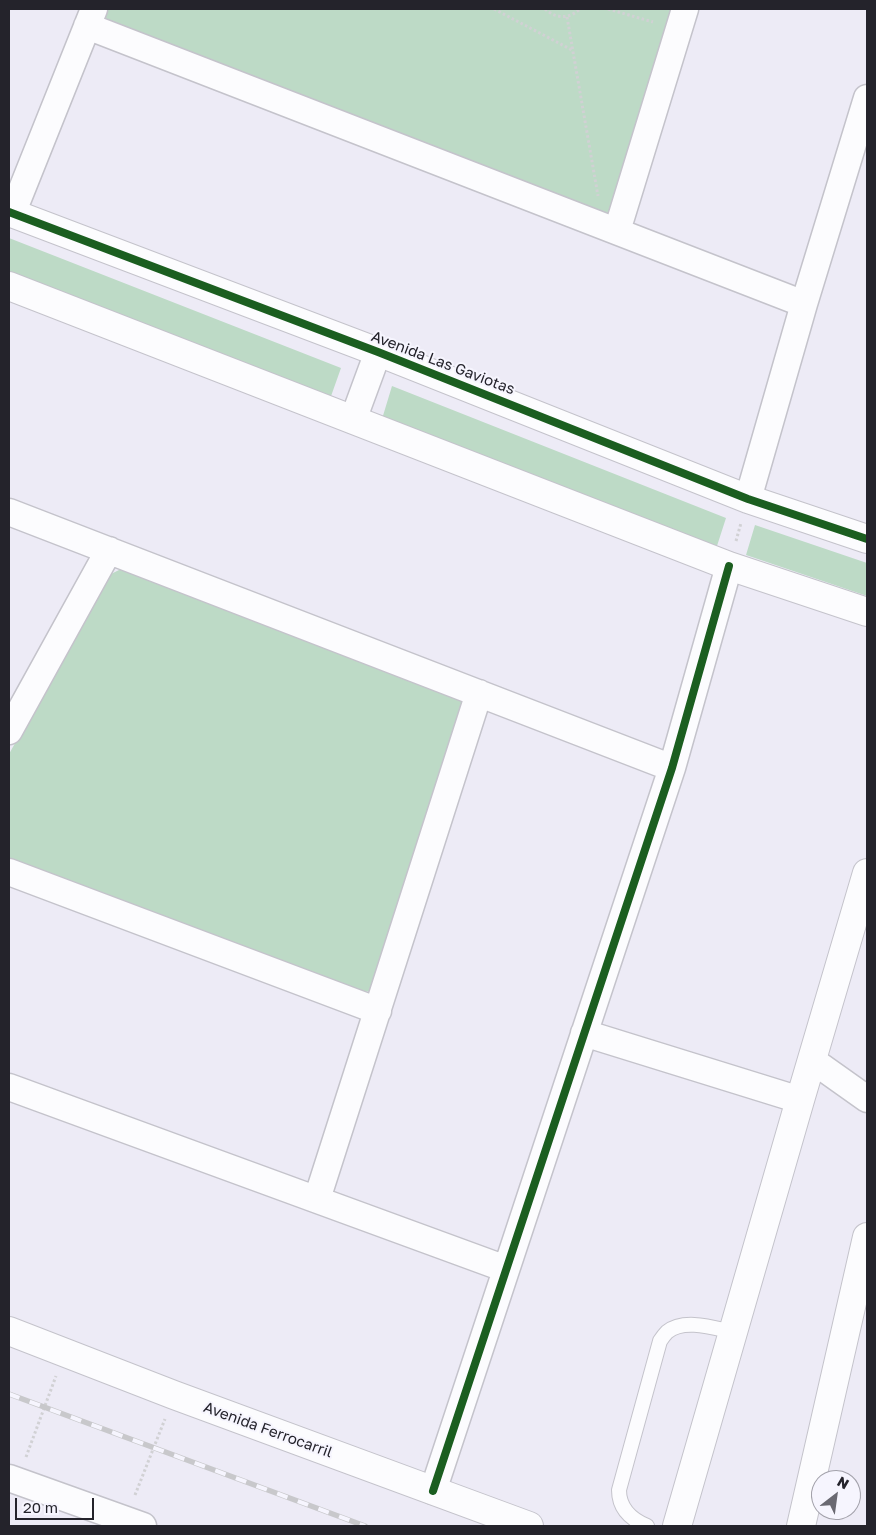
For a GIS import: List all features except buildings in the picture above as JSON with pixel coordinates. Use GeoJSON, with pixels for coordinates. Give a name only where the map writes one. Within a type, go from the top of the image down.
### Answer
{"type":"FeatureCollection","features":[{"type":"Feature","properties":{"kind":"street"},"geometry":{"type":"LineString","coordinates":[[618,231],[685,9]]}},
{"type":"Feature","properties":{"kind":"street"},"geometry":{"type":"LineString","coordinates":[[11,213],[90,18],[804,304]]}},
{"type":"Feature","properties":{"kind":"street"},"geometry":{"type":"LineString","coordinates":[[748,499],[804,304],[867,98]]}},
{"type":"Feature","properties":{"kind":"street","name":"Avenida Las Gaviotas"},"geometry":{"type":"LineString","coordinates":[[11,213],[378,352],[748,499],[867,539]]}},
{"type":"Feature","properties":{"kind":"street"},"geometry":{"type":"LineString","coordinates":[[9,286],[729,566],[867,612]]}},
{"type":"Feature","properties":{"kind":"street"},"geometry":{"type":"LineString","coordinates":[[353,420],[378,352]]}},
{"type":"Feature","properties":{"kind":"street"},"geometry":{"type":"LineString","coordinates":[[9,512],[672,768]]}},
{"type":"Feature","properties":{"kind":"street"},"geometry":{"type":"LineString","coordinates":[[9,731],[109,550]]}},
{"type":"Feature","properties":{"kind":"street"},"geometry":{"type":"LineString","coordinates":[[433,1491],[672,768],[729,566]]}},
{"type":"Feature","properties":{"kind":"street"},"geometry":{"type":"LineString","coordinates":[[317,1199],[479,693]]}},
{"type":"Feature","properties":{"kind":"street"},"geometry":{"type":"LineString","coordinates":[[9,872],[378,1011]]}},
{"type":"Feature","properties":{"kind":"street"},"geometry":{"type":"LineString","coordinates":[[677,1526],[867,873]]}},
{"type":"Feature","properties":{"kind":"street"},"geometry":{"type":"LineString","coordinates":[[584,1033],[800,1100]]}},
{"type":"Feature","properties":{"kind":"street"},"geometry":{"type":"LineString","coordinates":[[812,1060],[867,1099]]}},
{"type":"Feature","properties":{"kind":"street"},"geometry":{"type":"LineString","coordinates":[[9,1087],[506,1268]]}},
{"type":"Feature","properties":{"kind":"street"},"geometry":{"type":"LineString","coordinates":[[801,1526],[867,1237]]}},
{"type":"Feature","properties":{"kind":"street","name":"Avenida Ferrocarril"},"geometry":{"type":"LineString","coordinates":[[9,1331],[174,1395],[529,1526]]}},
{"type":"Feature","properties":{"kind":"street"},"geometry":{"type":"LineString","coordinates":[[13,1479],[135,1524]]}},
{"type":"Feature","properties":{"kind":"lane"},"geometry":{"type":"LineString","coordinates":[[647,1526],[629,1515],[619,1501],[619,1490],[660,1341],[668,1331],[682,1326],[702,1325],[733,1332]]}},
{"type":"Feature","properties":{"kind":"path"},"geometry":{"type":"LineString","coordinates":[[494,9],[572,51]]}},
{"type":"Feature","properties":{"kind":"path"},"geometry":{"type":"LineString","coordinates":[[545,9],[550,14],[558,17],[567,17],[575,14],[580,9]]}},
{"type":"Feature","properties":{"kind":"path"},"geometry":{"type":"LineString","coordinates":[[608,9],[660,24]]}},
{"type":"Feature","properties":{"kind":"path"},"geometry":{"type":"LineString","coordinates":[[567,17],[598,200]]}},
{"type":"Feature","properties":{"kind":"path"},"geometry":{"type":"LineString","coordinates":[[729,566],[748,499]]}},
{"type":"Feature","properties":{"kind":"path"},"geometry":{"type":"LineString","coordinates":[[13,1479],[65,1352]]}},
{"type":"Feature","properties":{"kind":"path"},"geometry":{"type":"LineString","coordinates":[[135,1524],[174,1395]]}},
{"type":"Feature","properties":{"kind":"green space"},"geometry":{"type":"Polygon","coordinates":[[[108,9],[674,9],[612,212],[602,218],[107,26],[105,18],[108,9]]]}},
{"type":"Feature","properties":{"kind":"green space"},"geometry":{"type":"Polygon","coordinates":[[[9,238],[341,368],[330,399],[9,276],[9,238]]]}},
{"type":"Feature","properties":{"kind":"green space"},"geometry":{"type":"Polygon","coordinates":[[[392,386],[726,518],[716,549],[382,419],[392,386]]]}},
{"type":"Feature","properties":{"kind":"green space"},"geometry":{"type":"Polygon","coordinates":[[[755,525],[867,563],[867,596],[746,555],[755,525]]]}},
{"type":"Feature","properties":{"kind":"green space"},"geometry":{"type":"Polygon","coordinates":[[[121,569],[459,692],[463,706],[376,991],[361,992],[9,860],[9,754],[109,575],[121,569]]]}},
{"type":"Feature","properties":{"kind":"railway"},"geometry":{"type":"LineString","coordinates":[[9,1394],[365,1526]]}},
{"type":"Feature","properties":{"kind":"cycle path"},"geometry":{"type":"LineString","coordinates":[[9,212],[378,352],[748,499],[867,539]]}},
{"type":"Feature","properties":{"kind":"cycle path"},"geometry":{"type":"LineString","coordinates":[[433,1491],[672,768],[729,566]]}}]}
